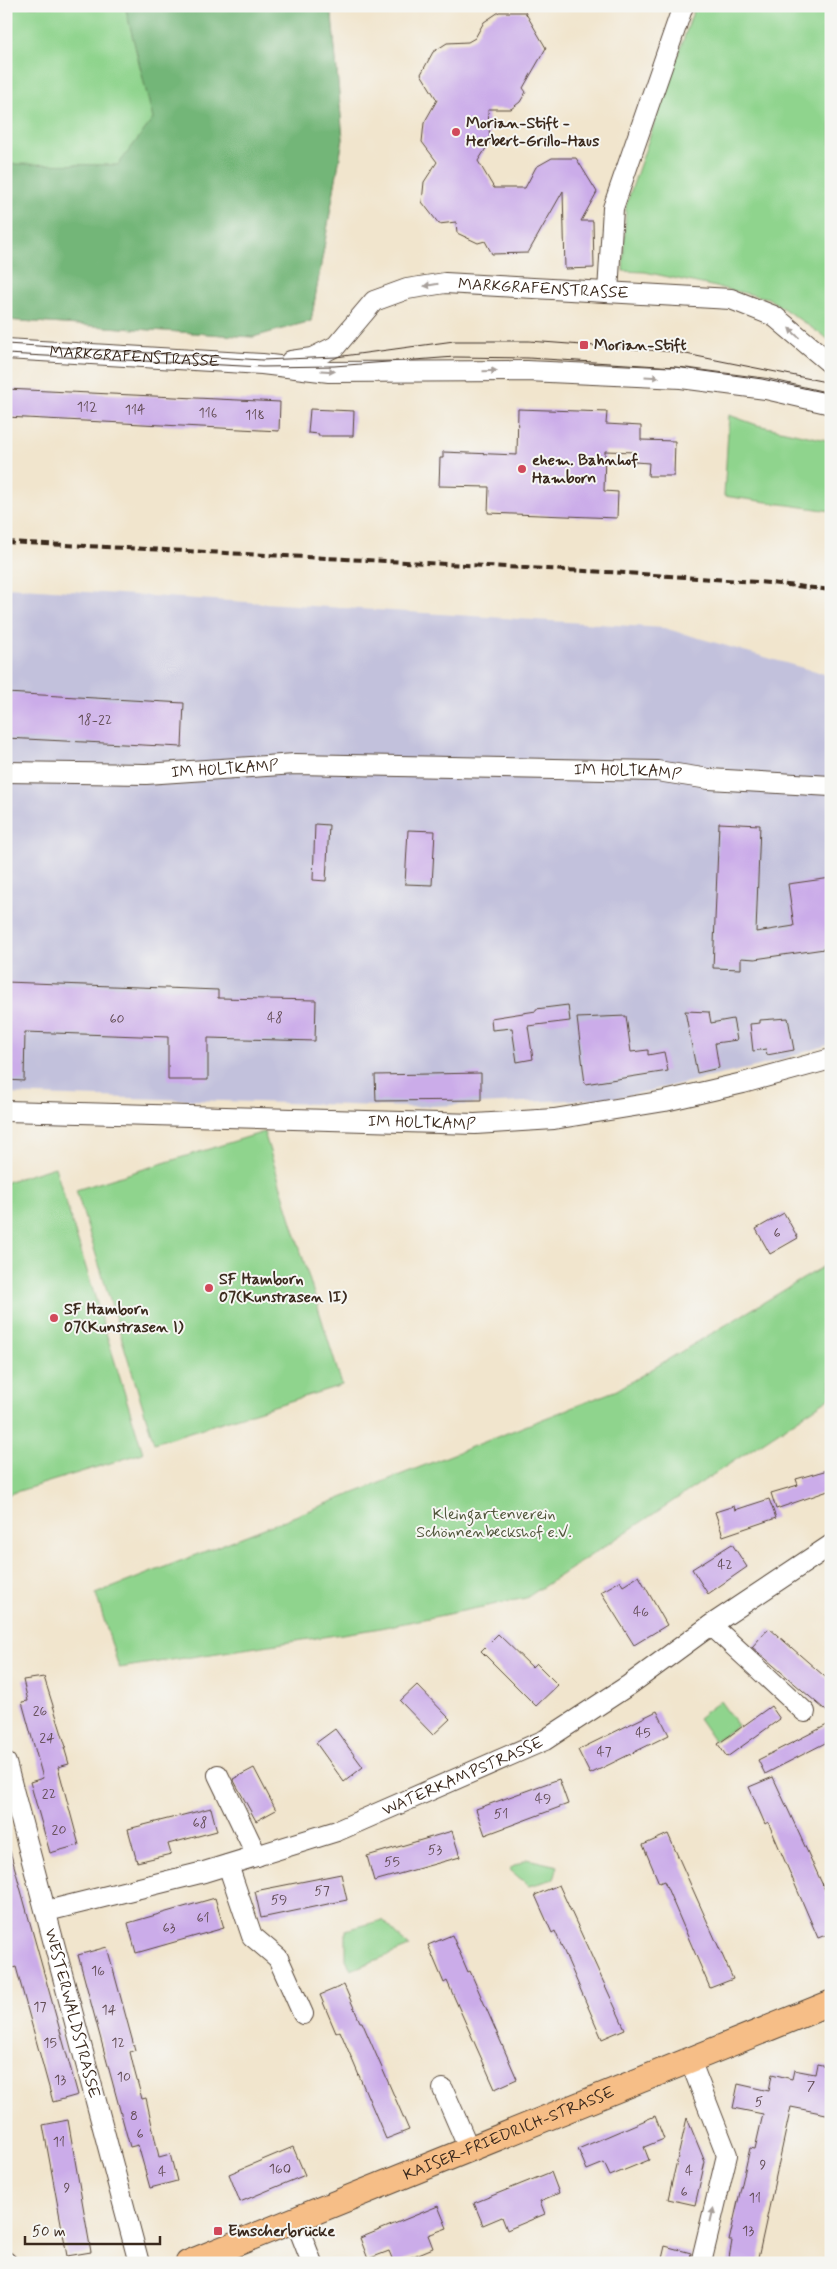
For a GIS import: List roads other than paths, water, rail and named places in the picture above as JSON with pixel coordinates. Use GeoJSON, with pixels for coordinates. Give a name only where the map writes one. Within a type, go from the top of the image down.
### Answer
{"type":"FeatureCollection","features":[{"type":"Feature","properties":{"kind":"main road","name":"KAISER-FRIEDRICH-STRASSE"},"geometry":{"type":"LineString","coordinates":[[188,2263],[831,2003]]}},
{"type":"Feature","properties":{"kind":"street"},"geometry":{"type":"LineString","coordinates":[[608,292],[613,208],[683,6]]}},
{"type":"Feature","properties":{"kind":"street","name":"MARKGRAFENSTRASSE"},"geometry":{"type":"LineString","coordinates":[[262,364],[312,358],[336,346],[374,300],[407,289],[445,283],[731,300],[774,316],[831,364]]}},
{"type":"Feature","properties":{"kind":"street","name":"MARKGRAFENSTRASSE"},"geometry":{"type":"LineString","coordinates":[[6,349],[262,364],[329,372],[527,371],[681,378],[766,389],[831,404]]}},
{"type":"Feature","properties":{"kind":"street","name":"IM HOLTKAMP"},"geometry":{"type":"LineString","coordinates":[[6,772],[146,774],[295,764],[657,771],[709,779],[831,786]]}},
{"type":"Feature","properties":{"kind":"street","name":"IM HOLTKAMP"},"geometry":{"type":"LineString","coordinates":[[6,1111],[475,1124],[554,1119],[665,1101],[743,1083],[831,1059]]}},
{"type":"Feature","properties":{"kind":"street","name":"WATERKAMPSTRASSE"},"geometry":{"type":"LineString","coordinates":[[47,1911],[228,1865],[337,1831],[545,1740],[629,1685],[711,1625],[831,1545]]}},
{"type":"Feature","properties":{"kind":"street"},"geometry":{"type":"LineString","coordinates":[[711,1625],[806,1712]]}},
{"type":"Feature","properties":{"kind":"street","name":"WESTERWALDSTRASSE"},"geometry":{"type":"LineString","coordinates":[[6,1763],[47,1911],[139,2263]]}},
{"type":"Feature","properties":{"kind":"street"},"geometry":{"type":"LineString","coordinates":[[218,1775],[257,1856]]}},
{"type":"Feature","properties":{"kind":"street"},"geometry":{"type":"LineString","coordinates":[[228,1865],[252,1936],[278,1958],[303,2014]]}},
{"type":"Feature","properties":{"kind":"street"},"geometry":{"type":"LineString","coordinates":[[690,2060],[727,2155],[701,2263]]}},
{"type":"Feature","properties":{"kind":"street"},"geometry":{"type":"LineString","coordinates":[[443,2089],[469,2149]]}},
{"type":"Feature","properties":{"kind":"street"},"geometry":{"type":"LineString","coordinates":[[295,2220],[312,2263]]}},
{"type":"Feature","properties":{"kind":"tram line"},"geometry":{"type":"LineString","coordinates":[[6,344],[262,360],[336,357],[454,341],[529,341],[676,352],[831,383]]}},
{"type":"Feature","properties":{"kind":"tram line"},"geometry":{"type":"LineString","coordinates":[[6,354],[262,367],[334,366],[455,357],[528,358],[675,367],[762,379],[831,394]]}},
{"type":"Feature","properties":{"kind":"railway"},"geometry":{"type":"LineString","coordinates":[[6,542],[626,573],[770,583],[831,590]]}},
{"type":"Feature","properties":{"kind":"place","name":"Morian-Stift - Herbert-Grillo-Haus"},"geometry":{"type":"Point","coordinates":[456,132]}},
{"type":"Feature","properties":{"kind":"place","name":"Morian-Stift"},"geometry":{"type":"Point","coordinates":[584,345]}},
{"type":"Feature","properties":{"kind":"place","name":"ehem. Bahnhof Hamborn"},"geometry":{"type":"Point","coordinates":[522,469]}},
{"type":"Feature","properties":{"kind":"place","name":"SF Hamborn 07(Kunstrasen II)"},"geometry":{"type":"Point","coordinates":[209,1288]}},
{"type":"Feature","properties":{"kind":"place","name":"SF Hamborn 07(Kunstrasen I)"},"geometry":{"type":"Point","coordinates":[54,1318]}},
{"type":"Feature","properties":{"kind":"place","name":"Emscherbrücke"},"geometry":{"type":"Point","coordinates":[218,2231]}},
{"type":"Feature","properties":{"kind":"park label","name":"Kleingartenverein Schönnenbeckshof e.V."},"geometry":{"type":"Point","coordinates":[494,1523]}}]}
